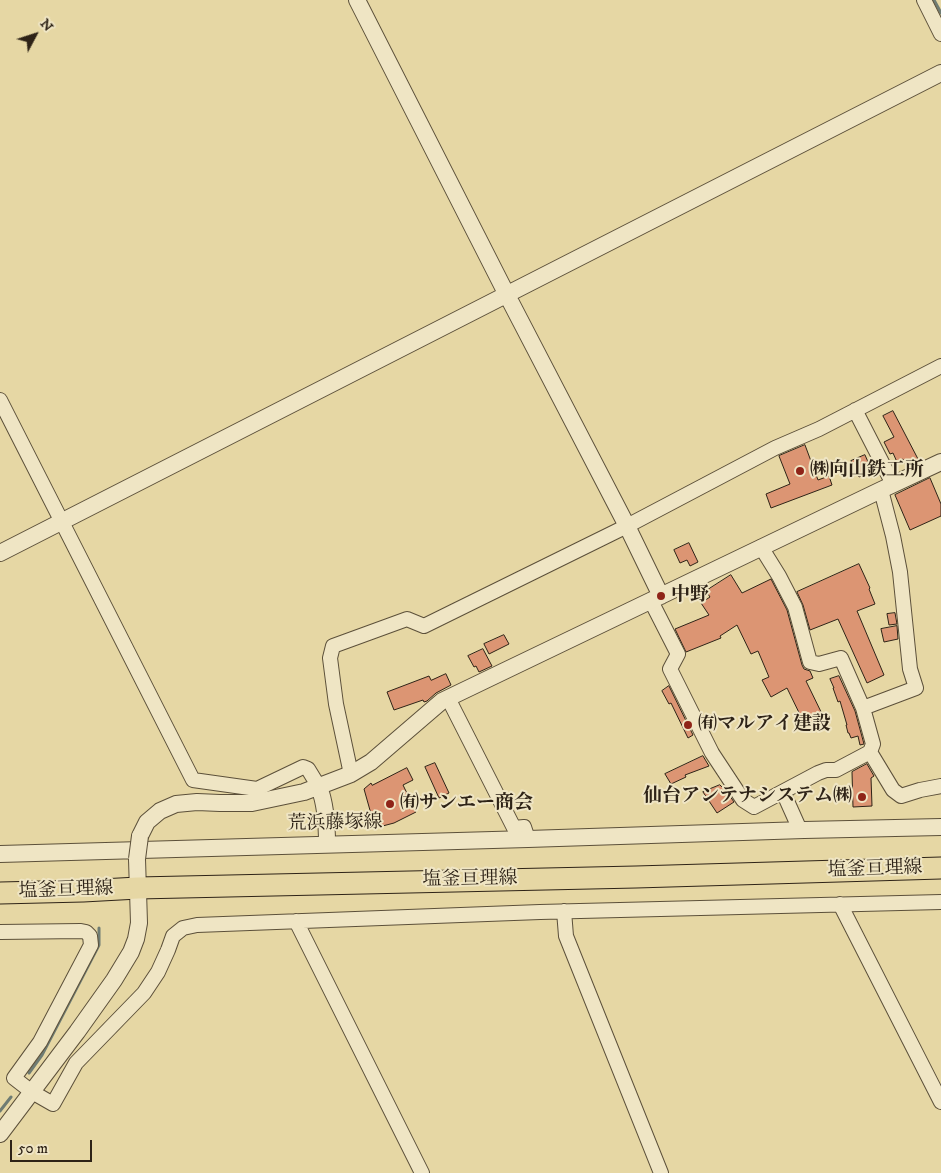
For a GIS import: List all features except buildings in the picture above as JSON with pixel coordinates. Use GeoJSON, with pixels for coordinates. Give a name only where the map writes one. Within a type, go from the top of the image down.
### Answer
{"type":"FeatureCollection","features":[{"type":"Feature","properties":{"kind":"main road","name":"塩釜亘理線"},"geometry":{"type":"LineString","coordinates":[[0,893],[941,868]]}},
{"type":"Feature","properties":{"kind":"street"},"geometry":{"type":"LineString","coordinates":[[357,0],[627,526],[678,654],[670,669],[712,753],[743,800],[754,808],[818,773],[826,770],[836,770],[870,752],[873,744],[863,708],[841,658],[819,664],[810,662],[795,607],[762,547]]}},
{"type":"Feature","properties":{"kind":"street"},"geometry":{"type":"LineString","coordinates":[[924,0],[941,34]]}},
{"type":"Feature","properties":{"kind":"street"},"geometry":{"type":"LineString","coordinates":[[0,552],[941,74]]}},
{"type":"Feature","properties":{"kind":"street"},"geometry":{"type":"LineString","coordinates":[[351,774],[336,704],[330,658],[334,646],[407,619],[424,626],[627,526],[775,448],[819,429],[941,366]]}},
{"type":"Feature","properties":{"kind":"street"},"geometry":{"type":"LineString","coordinates":[[0,400],[193,780],[257,789],[303,767],[308,769],[322,795],[326,813],[327,844]]}},
{"type":"Feature","properties":{"kind":"street"},"geometry":{"type":"LineString","coordinates":[[855,410],[887,487],[900,572],[910,669],[916,688],[863,708]]}},
{"type":"Feature","properties":{"kind":"street"},"geometry":{"type":"LineString","coordinates":[[0,1134],[114,980],[130,952],[136,939],[139,923],[137,859],[140,836],[147,822],[160,811],[176,804],[252,802],[304,792],[351,774],[371,762],[442,701],[941,462]]}},
{"type":"Feature","properties":{"kind":"street"},"geometry":{"type":"LineString","coordinates":[[448,698],[514,828],[524,827],[528,839]]}},
{"type":"Feature","properties":{"kind":"street"},"geometry":{"type":"LineString","coordinates":[[870,752],[893,790],[901,796],[941,786]]}},
{"type":"Feature","properties":{"kind":"street"},"geometry":{"type":"LineString","coordinates":[[783,792],[800,830]]}},
{"type":"Feature","properties":{"kind":"street","name":"荒浜藤塚線"},"geometry":{"type":"LineString","coordinates":[[0,854],[800,830],[941,828]]}},
{"type":"Feature","properties":{"kind":"street"},"geometry":{"type":"LineString","coordinates":[[0,932],[81,931],[86,932],[90,936],[91,945],[40,1042],[14,1078],[32,1092],[53,1104],[76,1063],[144,993],[158,972],[173,936],[183,928],[197,925],[564,911],[941,902]]}},
{"type":"Feature","properties":{"kind":"street"},"geometry":{"type":"LineString","coordinates":[[840,904],[941,1102]]}},
{"type":"Feature","properties":{"kind":"street"},"geometry":{"type":"LineString","coordinates":[[564,911],[566,936],[661,1173]]}},
{"type":"Feature","properties":{"kind":"street"},"geometry":{"type":"LineString","coordinates":[[296,921],[422,1173]]}},
{"type":"Feature","properties":{"kind":"waterway"},"geometry":{"type":"LineString","coordinates":[[934,0],[941,13]]}},
{"type":"Feature","properties":{"kind":"waterway"},"geometry":{"type":"LineString","coordinates":[[29,1073],[42,1055],[99,945],[99,928]]}},
{"type":"Feature","properties":{"kind":"waterway"},"geometry":{"type":"LineString","coordinates":[[0,1111],[11,1097]]}},
{"type":"Feature","properties":{"kind":"place","name":"㈱向山鉄工所"},"geometry":{"type":"Point","coordinates":[800,471]}},
{"type":"Feature","properties":{"kind":"place","name":"中野"},"geometry":{"type":"Point","coordinates":[661,596]}},
{"type":"Feature","properties":{"kind":"place","name":"㈲マルアイ建設"},"geometry":{"type":"Point","coordinates":[688,725]}},
{"type":"Feature","properties":{"kind":"place","name":"仙台アンテナシステム㈱"},"geometry":{"type":"Point","coordinates":[862,797]}},
{"type":"Feature","properties":{"kind":"place","name":"㈲サンエー商会"},"geometry":{"type":"Point","coordinates":[390,804]}}]}
